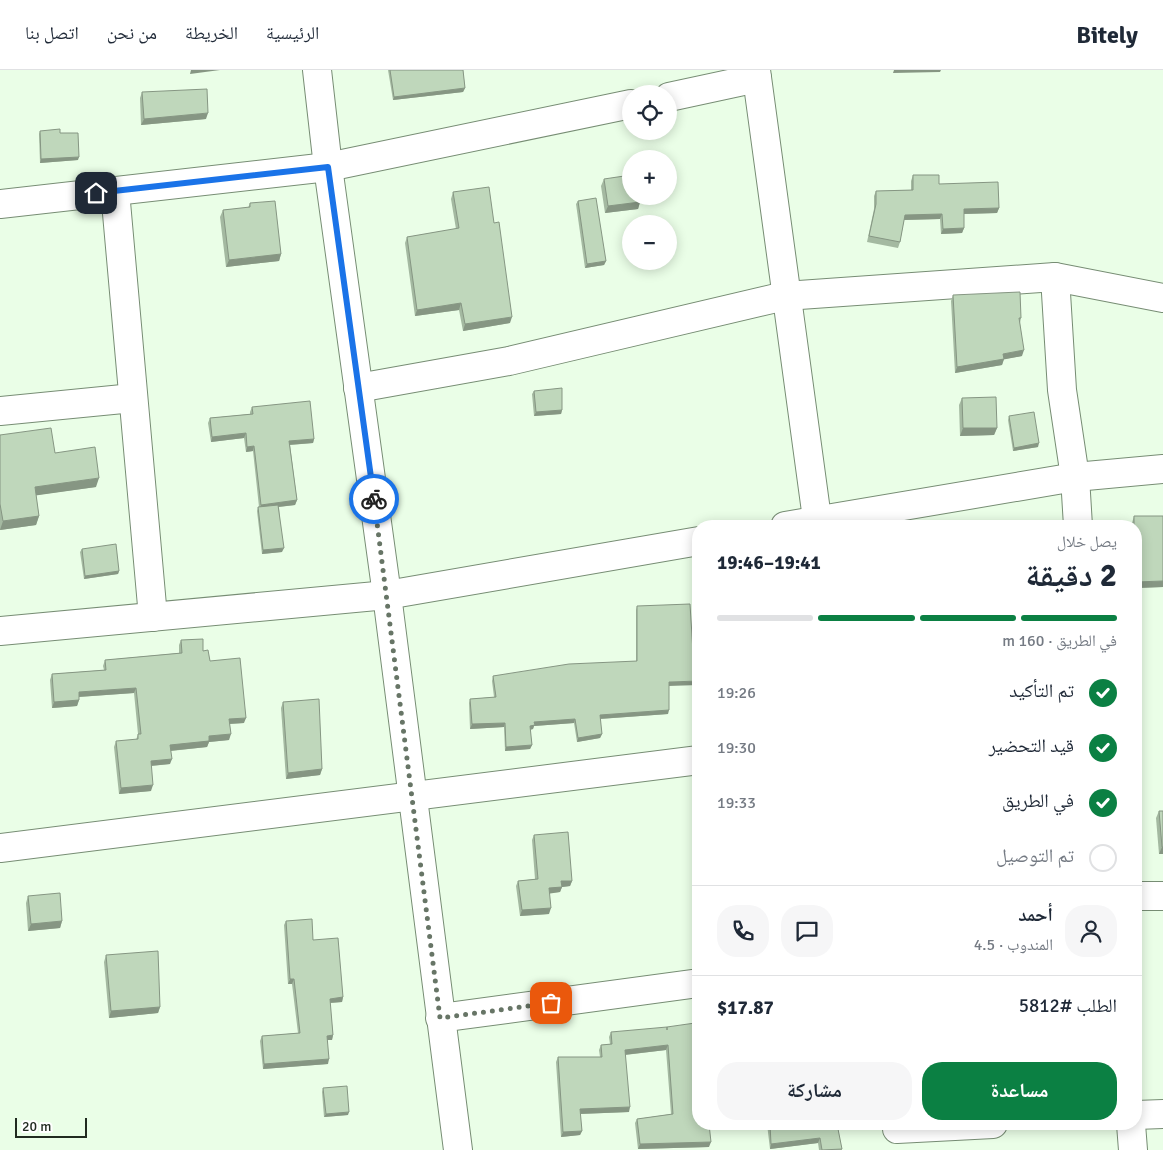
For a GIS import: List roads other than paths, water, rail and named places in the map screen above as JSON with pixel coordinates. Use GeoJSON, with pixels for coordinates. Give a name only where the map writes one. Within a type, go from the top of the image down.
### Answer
{"type":"FeatureCollection","features":[{"type":"Feature","properties":{"kind":"street"},"geometry":{"type":"LineString","coordinates":[[317,70],[328,167],[387,595],[458,1150]]}},
{"type":"Feature","properties":{"kind":"street"},"geometry":{"type":"LineString","coordinates":[[677,94],[756,74],[785,296],[818,520]]}},
{"type":"Feature","properties":{"kind":"street"},"geometry":{"type":"LineString","coordinates":[[0,204],[328,167],[622,106]]}},
{"type":"Feature","properties":{"kind":"street"},"geometry":{"type":"LineString","coordinates":[[115,191],[153,617]]}},
{"type":"Feature","properties":{"kind":"street"},"geometry":{"type":"LineString","coordinates":[[358,388],[509,360],[785,296],[1055,277],[1163,298]]}},
{"type":"Feature","properties":{"kind":"street"},"geometry":{"type":"LineString","coordinates":[[1055,277],[1062,390],[1078,520]]}},
{"type":"Feature","properties":{"kind":"street"},"geometry":{"type":"LineString","coordinates":[[0,411],[133,398]]}},
{"type":"Feature","properties":{"kind":"street"},"geometry":{"type":"LineString","coordinates":[[835,520],[1074,478],[1163,469]]}},
{"type":"Feature","properties":{"kind":"street"},"geometry":{"type":"LineString","coordinates":[[0,631],[387,595],[692,542]]}},
{"type":"Feature","properties":{"kind":"street"},"geometry":{"type":"LineString","coordinates":[[0,848],[692,761]]}},
{"type":"Feature","properties":{"kind":"street"},"geometry":{"type":"LineString","coordinates":[[1142,896],[1163,896]]}},
{"type":"Feature","properties":{"kind":"street"},"geometry":{"type":"LineString","coordinates":[[440,1018],[692,984]]}},
{"type":"Feature","properties":{"kind":"street"},"geometry":{"type":"LineString","coordinates":[[1142,1115],[1163,1114]]}},
{"type":"Feature","properties":{"kind":"street"},"geometry":{"type":"LineString","coordinates":[[897,1134],[935,1130]]}},
{"type":"Feature","properties":{"kind":"street"},"geometry":{"type":"LineString","coordinates":[[1131,1130],[1133,1150]]}}]}
